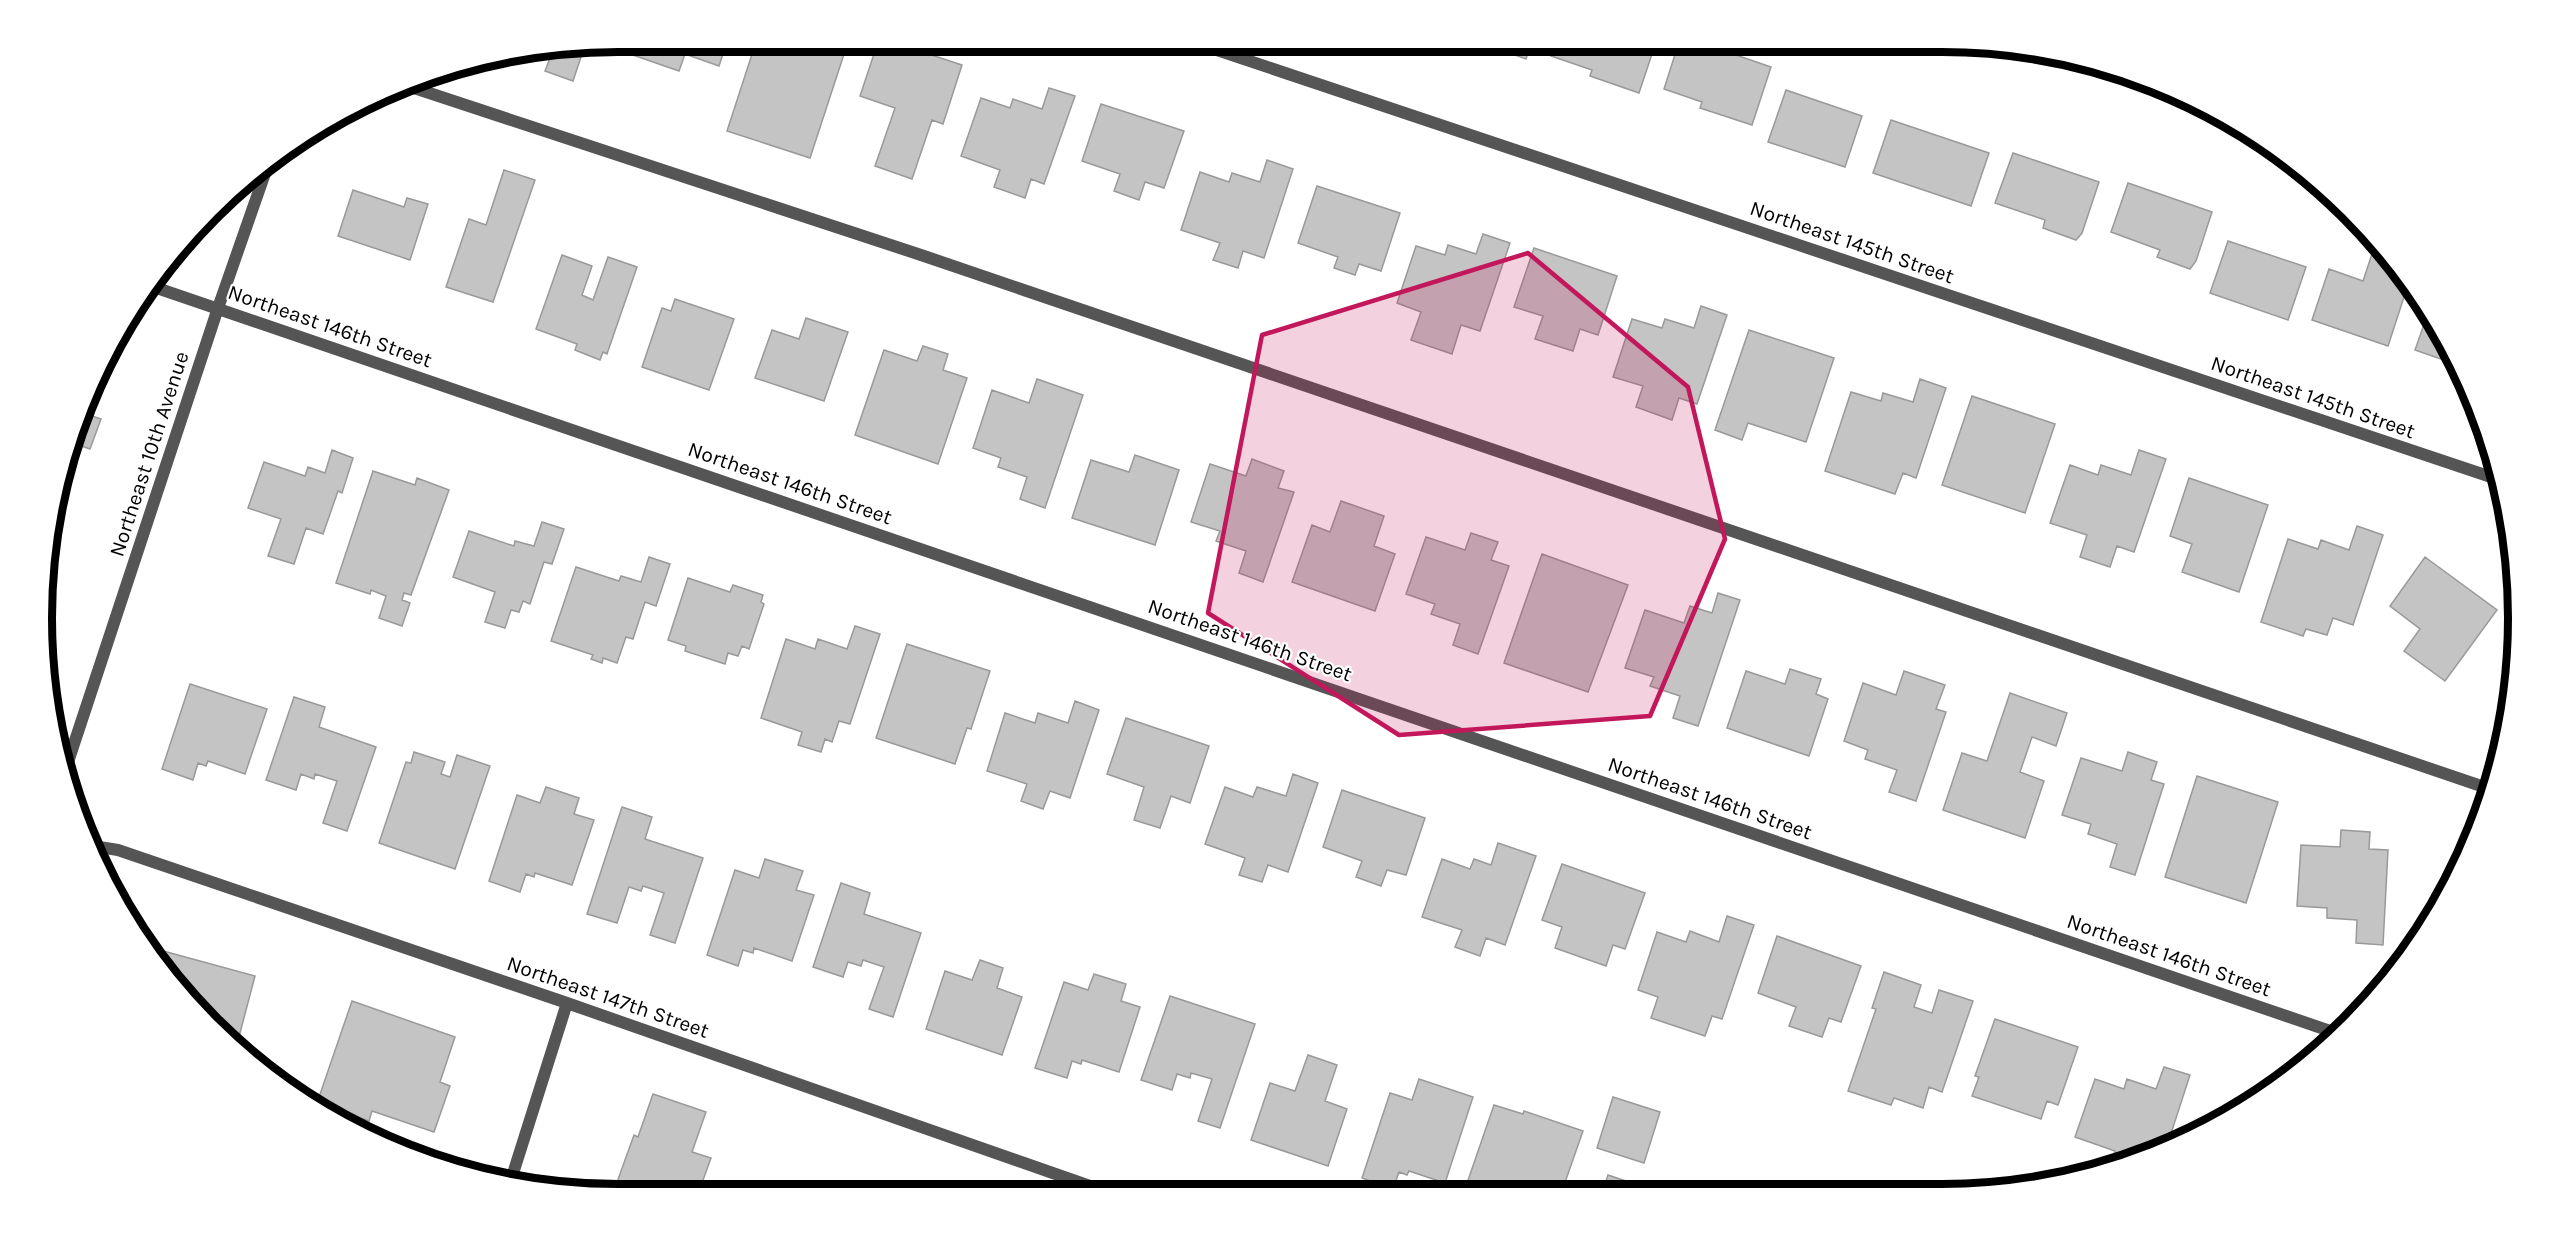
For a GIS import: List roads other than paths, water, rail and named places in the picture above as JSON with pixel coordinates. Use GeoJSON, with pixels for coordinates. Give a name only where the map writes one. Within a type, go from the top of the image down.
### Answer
{"type":"FeatureCollection","features":[{"type":"Feature","properties":{"kind":"street","name":"Northeast 145th Street"},"geometry":{"type":"LineString","coordinates":[[1223,52],[2490,477]]}},
{"type":"Feature","properties":{"kind":"street"},"geometry":{"type":"LineString","coordinates":[[419,90],[924,256],[2482,786]]}},
{"type":"Feature","properties":{"kind":"street","name":"Northeast 10th Avenue"},"geometry":{"type":"LineString","coordinates":[[70,756],[263,178]]}},
{"type":"Feature","properties":{"kind":"street","name":"Northeast 146th Street"},"geometry":{"type":"LineString","coordinates":[[159,289],[2329,1031]]}},
{"type":"Feature","properties":{"kind":"street","name":"Northeast 147th Street"},"geometry":{"type":"LineString","coordinates":[[102,847],[118,850],[567,1003],[1084,1184]]}},
{"type":"Feature","properties":{"kind":"street"},"geometry":{"type":"LineString","coordinates":[[513,1174],[567,1003]]}}]}
